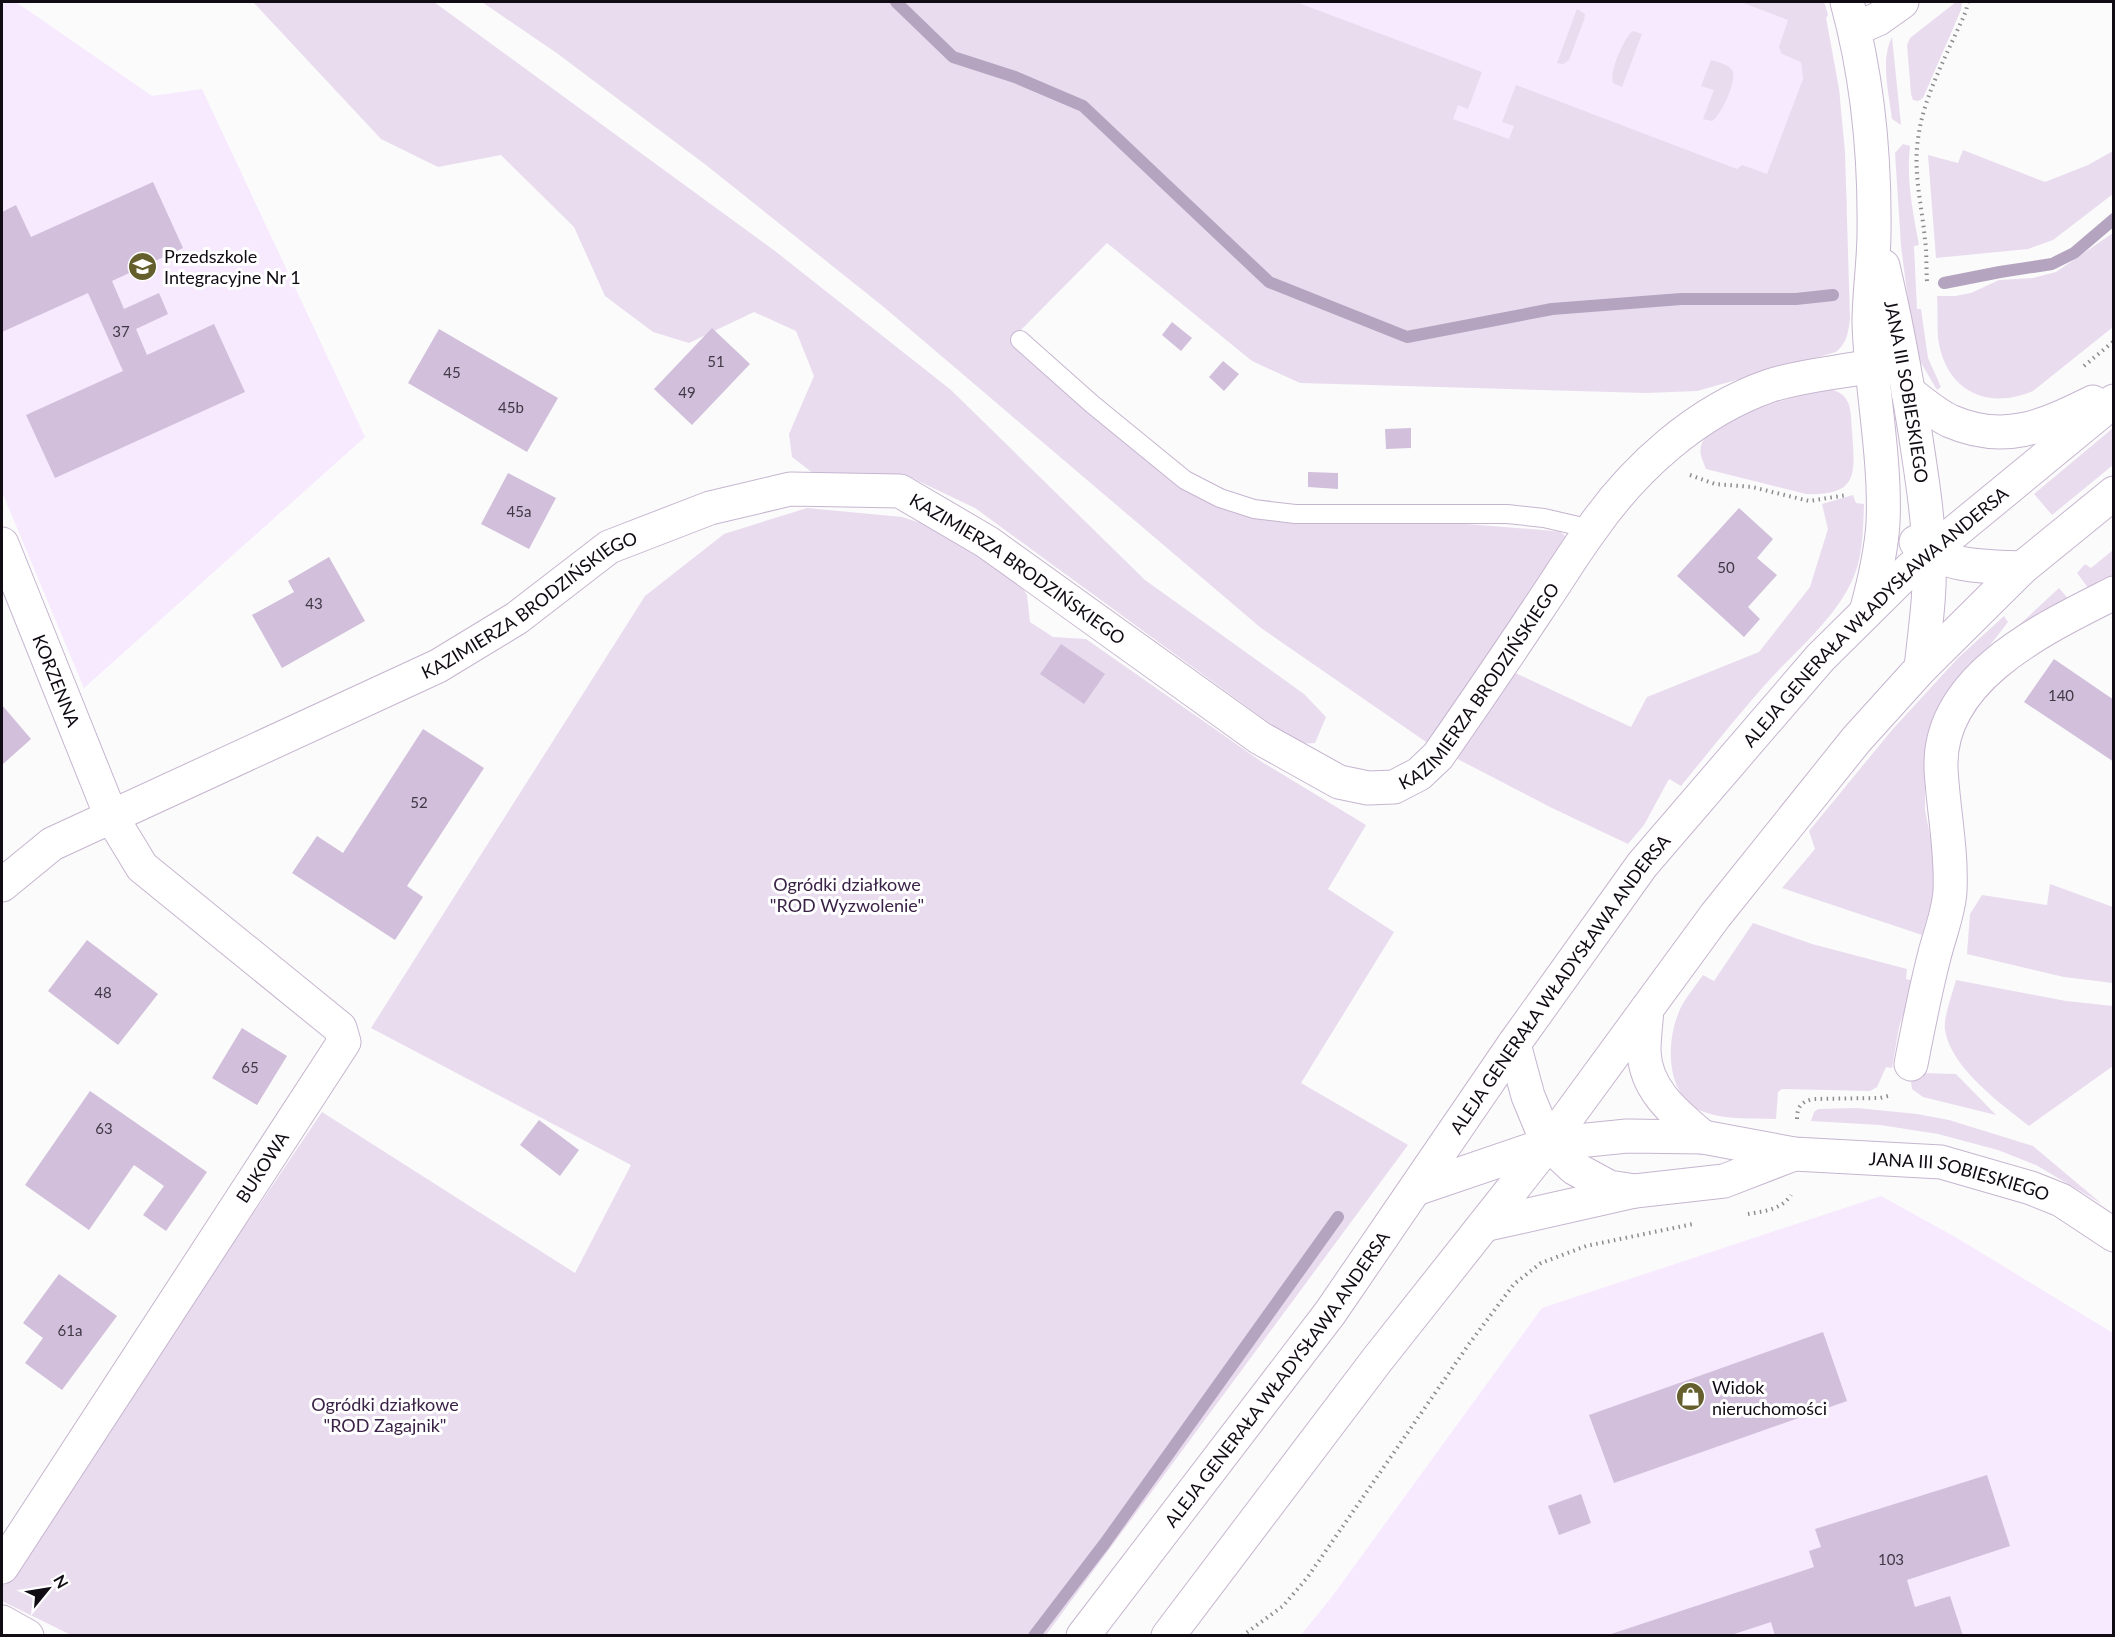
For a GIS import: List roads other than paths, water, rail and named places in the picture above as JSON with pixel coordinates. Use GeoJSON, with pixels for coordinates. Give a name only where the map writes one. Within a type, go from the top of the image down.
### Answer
{"type":"FeatureCollection","features":[{"type":"Feature","properties":{"kind":"street"},"geometry":{"type":"LineString","coordinates":[[1851,15],[1878,18],[1902,2]]}},
{"type":"Feature","properties":{"kind":"street","name":"JANA III SOBIESKIEGO"},"geometry":{"type":"LineString","coordinates":[[1851,15],[1866,99],[1871,159],[1874,232],[1869,319],[1871,366],[1882,477],[1883,521],[1879,562],[1866,612]]}},
{"type":"Feature","properties":{"kind":"street","name":"JANA III SOBIESKIEGO"},"geometry":{"type":"LineString","coordinates":[[1874,232],[1895,316],[1921,470],[1929,552],[1929,590],[1921,668]]}},
{"type":"Feature","properties":{"kind":"street","name":"KAZIMIERZA BRODZIŃSKIEGO"},"geometry":{"type":"LineString","coordinates":[[2,885],[51,844],[438,666],[516,618],[609,547],[710,508],[790,489],[900,491],[987,542],[1260,738],[1339,782],[1368,789],[1394,787],[1419,774],[1438,756],[1591,529],[1624,489],[1660,453],[1699,422],[1768,386],[1813,375],[1871,366]]}},
{"type":"Feature","properties":{"kind":"street"},"geometry":{"type":"LineString","coordinates":[[1908,392],[1950,421],[1972,429],[2003,434],[2025,431],[2052,422],[2114,392]]}},
{"type":"Feature","properties":{"kind":"street","name":"ALEJA GENERAŁA WŁADYSŁAWA ANDERSA"},"geometry":{"type":"LineString","coordinates":[[1083,1635],[1330,1313],[1514,1044],[1642,865],[1820,658],[1866,612],[1929,552],[2114,402]]}},
{"type":"Feature","properties":{"kind":"street","name":"JANA III SOBIESKIEGO"},"geometry":{"type":"LineString","coordinates":[[1882,477],[1902,525],[1918,544],[1929,552],[1973,566],[2022,568]]}},
{"type":"Feature","properties":{"kind":"street"},"geometry":{"type":"LineString","coordinates":[[1168,1635],[1377,1360],[1548,1143],[1715,916],[1856,740],[1921,668],[2022,568],[2114,493]]}},
{"type":"Feature","properties":{"kind":"street","name":"KORZENNA"},"geometry":{"type":"LineString","coordinates":[[2,544],[111,816]]}},
{"type":"Feature","properties":{"kind":"street"},"geometry":{"type":"LineString","coordinates":[[1911,1064],[1922,1005],[1950,894],[1951,866],[1941,767],[1946,730],[1951,717],[1978,681],[2007,655],[2034,635],[2114,593]]}},
{"type":"Feature","properties":{"kind":"street","name":"BUKOWA"},"geometry":{"type":"LineString","coordinates":[[2,1567],[344,1042],[340,1028],[142,867],[111,816]]}},
{"type":"Feature","properties":{"kind":"street"},"geometry":{"type":"LineString","coordinates":[[1647,1009],[1644,1054],[1651,1080],[1666,1105],[1703,1137]]}},
{"type":"Feature","properties":{"kind":"street","name":"JANA III SOBIESKIEGO"},"geometry":{"type":"LineString","coordinates":[[1514,1044],[1528,1096],[1548,1143],[1574,1168],[1609,1187],[1635,1191],[1724,1181],[1793,1170],[1941,1162],[2031,1188],[2061,1200],[2114,1235]]}},
{"type":"Feature","properties":{"kind":"street","name":"JANA III SOBIESKIEGO"},"geometry":{"type":"LineString","coordinates":[[1416,1189],[1548,1143],[1627,1136],[1703,1137],[1793,1170]]}},
{"type":"Feature","properties":{"kind":"street"},"geometry":{"type":"LineString","coordinates":[[1484,1225],[1635,1191]]}},
{"type":"Feature","properties":{"kind":"street"},"geometry":{"type":"LineString","coordinates":[[2,1622],[27,1635]]}},
{"type":"Feature","properties":{"kind":"lane"},"geometry":{"type":"LineString","coordinates":[[1020,340],[1092,404],[1185,480],[1220,498],[1254,509],[1295,514],[1507,514],[1544,518],[1591,529]]}},
{"type":"Feature","properties":{"kind":"waterway"},"geometry":{"type":"LineString","coordinates":[[896,2],[953,57],[1015,77],[1083,106],[1269,282],[1407,337],[1552,309],[1681,299],[1796,299],[1833,295]]}},
{"type":"Feature","properties":{"kind":"waterway"},"geometry":{"type":"LineString","coordinates":[[1944,283],[2052,264],[2074,253],[2114,219]]}},
{"type":"Feature","properties":{"kind":"waterway"},"geometry":{"type":"LineString","coordinates":[[1034,1636],[1105,1543],[1338,1217]]}},
{"type":"Feature","properties":{"kind":"place","name":"Przedszkole Integracyjne Nr 1"},"geometry":{"type":"Point","coordinates":[143,266]}},
{"type":"Feature","properties":{"kind":"place","name":"Widok nieruchomości"},"geometry":{"type":"Point","coordinates":[1691,1397]}},
{"type":"Feature","properties":{"kind":"park label","name":"Ogródki działkowe \"ROD Wyzwolenie\""},"geometry":{"type":"Point","coordinates":[847,894]}},
{"type":"Feature","properties":{"kind":"park label","name":"Ogródki działkowe \"ROD Zagajnik\""},"geometry":{"type":"Point","coordinates":[385,1414]}}]}
